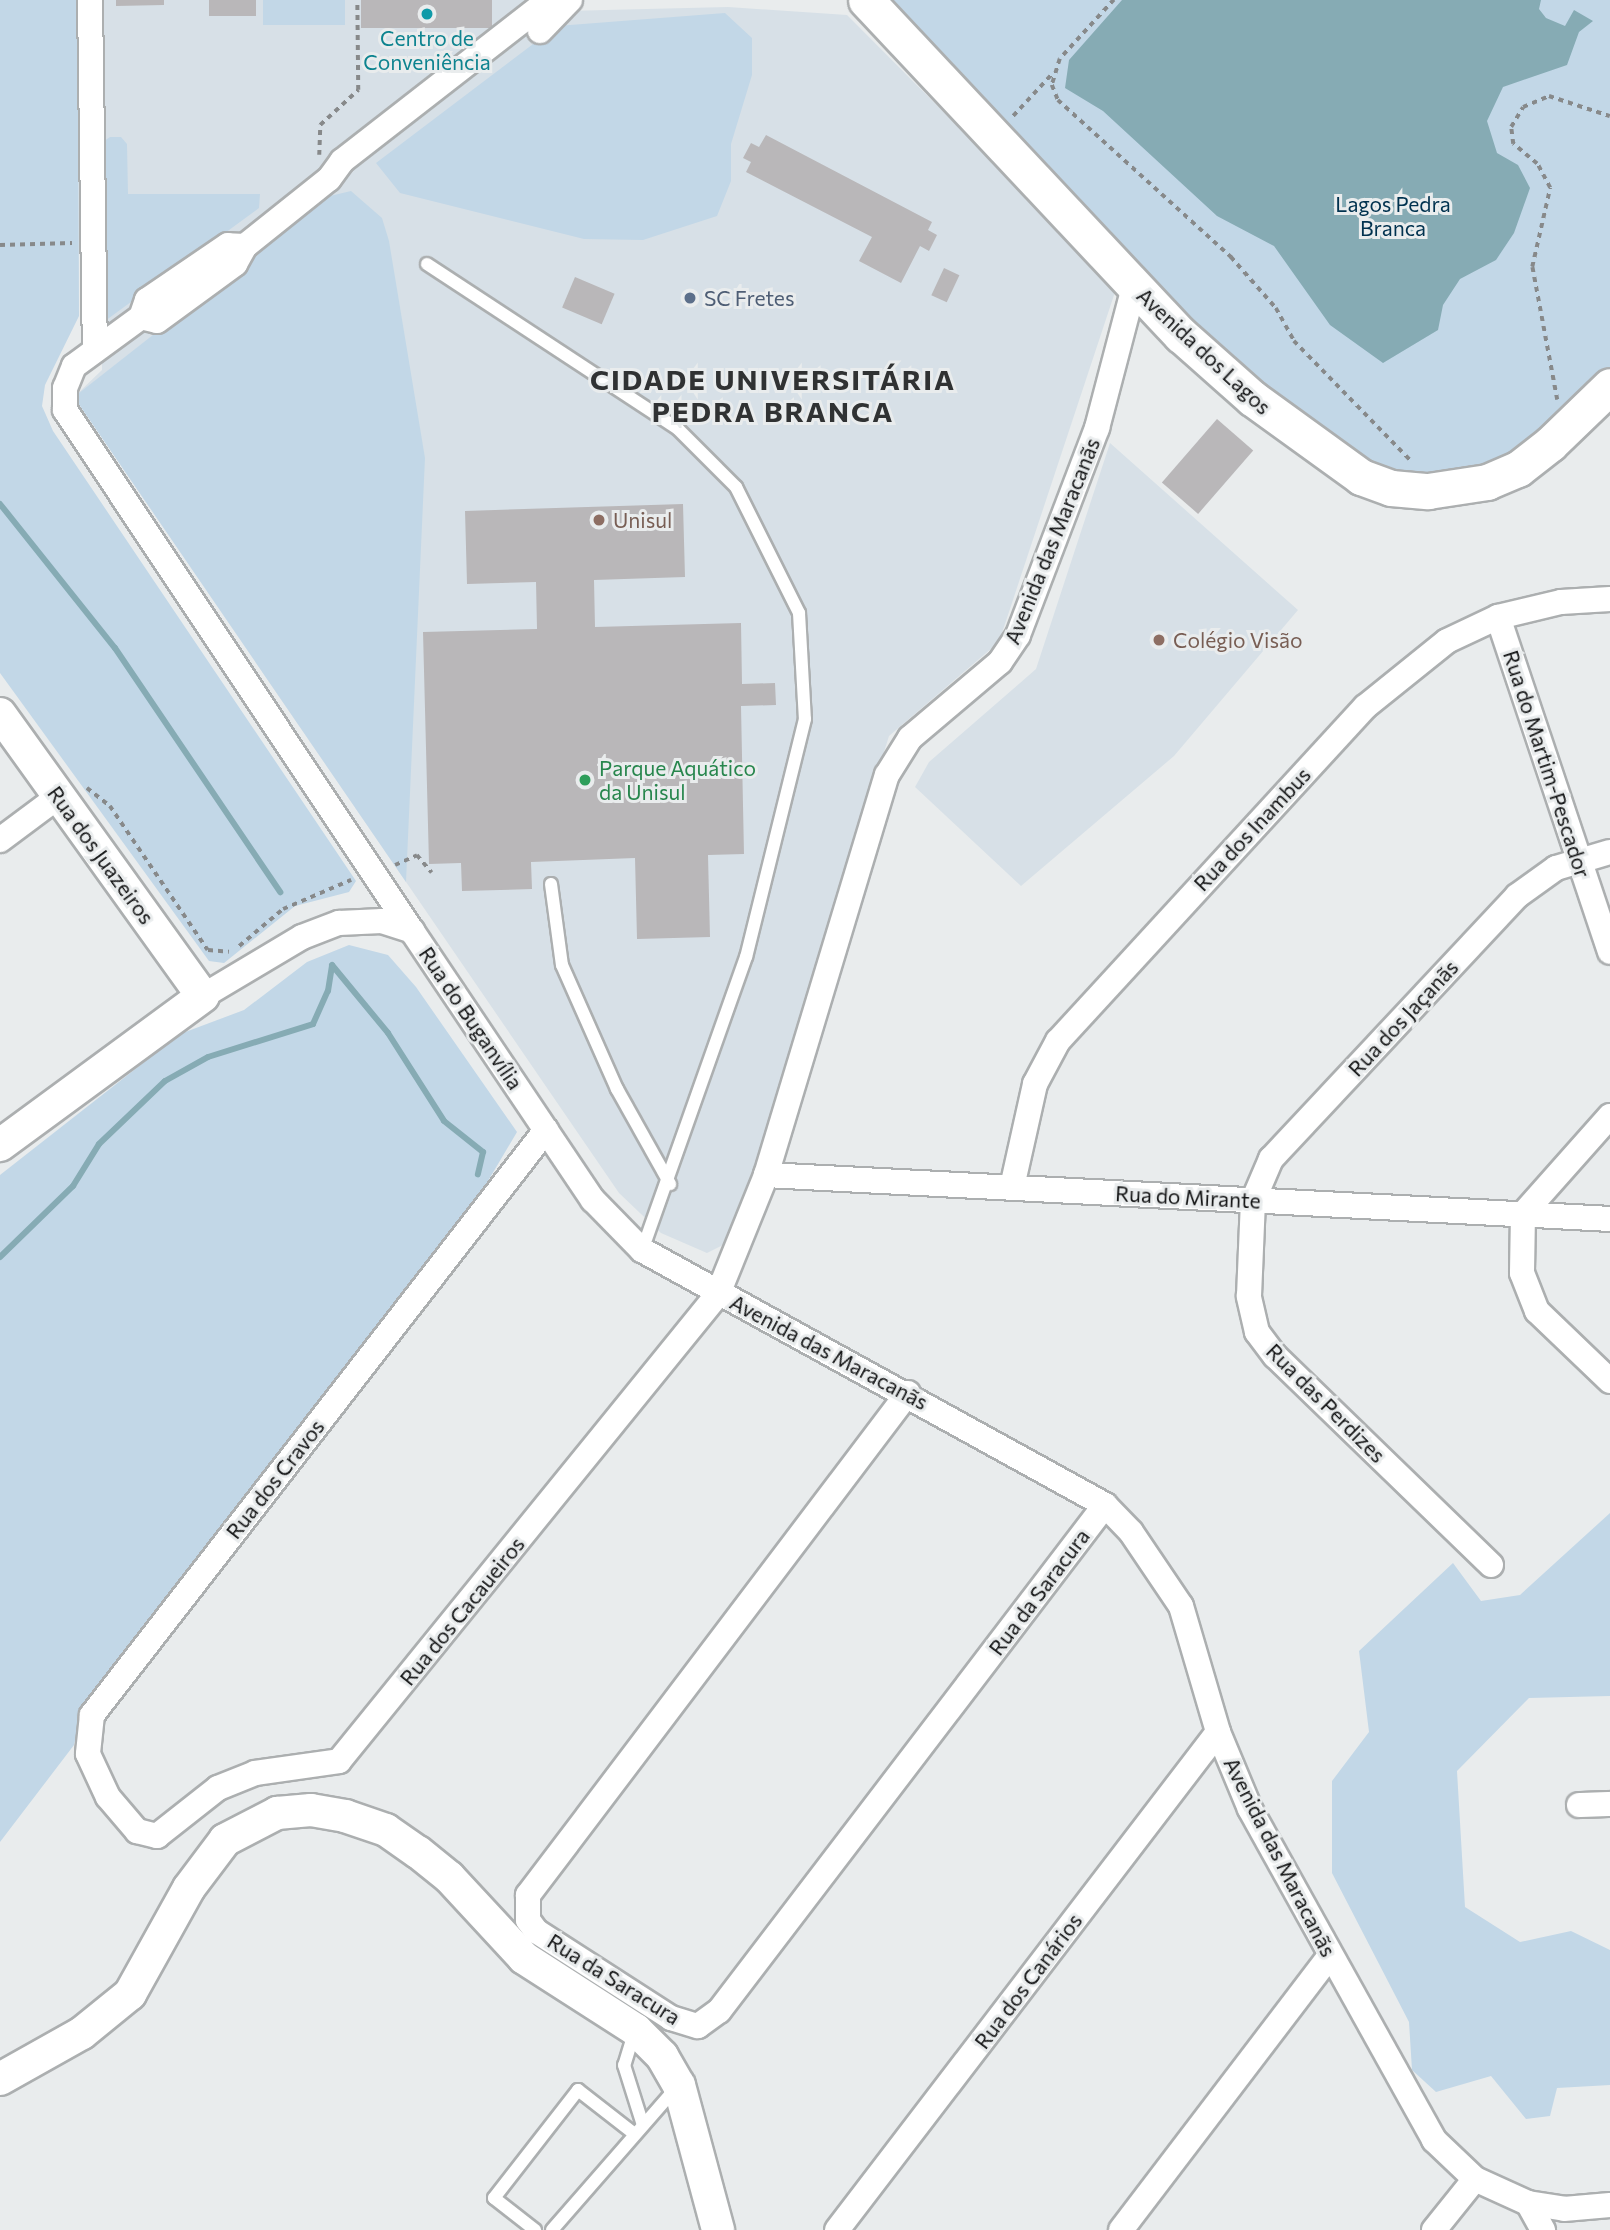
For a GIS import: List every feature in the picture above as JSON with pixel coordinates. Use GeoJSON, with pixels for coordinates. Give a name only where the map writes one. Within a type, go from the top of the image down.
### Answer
{"type":"FeatureCollection","features":[{"type":"Feature","properties":{"kind":"main road","name":"Avenida dos Lagos"},"geometry":{"type":"LineString","coordinates":[[866,0],[1134,287],[1252,398],[1322,453],[1391,488],[1457,488],[1518,468],[1610,386]]}},
{"type":"Feature","properties":{"kind":"street"},"geometry":{"type":"LineString","coordinates":[[90,0],[92,243],[96,350]]}},
{"type":"Feature","properties":{"kind":"street"},"geometry":{"type":"LineString","coordinates":[[412,931],[65,410],[65,388],[74,366],[141,317],[157,321],[235,264],[245,246],[329,179],[342,161],[549,0]]}},
{"type":"Feature","properties":{"kind":"street"},"geometry":{"type":"LineString","coordinates":[[329,179],[350,176],[554,20],[570,0]]}},
{"type":"Feature","properties":{"kind":"street","name":"Avenida das Maracanãs"},"geometry":{"type":"LineString","coordinates":[[1134,287],[1097,428],[1018,635],[1000,662],[909,738],[887,775],[766,1175],[718,1294],[908,1393],[1105,1505],[1138,1541],[1181,1606],[1219,1732],[1250,1809],[1419,2118],[1475,2179],[1528,2203],[1564,2209],[1610,2205]]}},
{"type":"Feature","properties":{"kind":"street","name":"Rua dos Inambus"},"geometry":{"type":"LineString","coordinates":[[1012,1187],[1035,1084],[1066,1032],[1365,707],[1447,641],[1498,617],[1561,602],[1610,599]]}},
{"type":"Feature","properties":{"kind":"street","name":"Rua do Martim-Pescador"},"geometry":{"type":"LineString","coordinates":[[1498,617],[1610,952]]}},
{"type":"Feature","properties":{"kind":"street","name":"Rua dos Juazeiros"},"geometry":{"type":"LineString","coordinates":[[0,715],[69,790],[203,996]]}},
{"type":"Feature","properties":{"kind":"street"},"geometry":{"type":"LineString","coordinates":[[0,840],[69,790]]}},
{"type":"Feature","properties":{"kind":"street","name":"Rua dos Jaçanãs"},"geometry":{"type":"LineString","coordinates":[[1253,1201],[1271,1159],[1517,896],[1536,880],[1579,859],[1610,852]]}},
{"type":"Feature","properties":{"kind":"street","name":"Rua do Buganvília"},"geometry":{"type":"LineString","coordinates":[[0,1145],[203,996],[302,937],[339,923],[382,921],[412,931],[593,1200],[642,1250],[718,1294]]}},
{"type":"Feature","properties":{"kind":"street"},"geometry":{"type":"LineString","coordinates":[[1610,1116],[1523,1214],[1522,1273],[1528,1299],[1610,1381]]}},
{"type":"Feature","properties":{"kind":"street","name":"Rua dos Cravos"},"geometry":{"type":"LineString","coordinates":[[147,1835],[125,1821],[108,1797],[86,1742],[92,1715],[546,1130]]}},
{"type":"Feature","properties":{"kind":"street","name":"Rua do Mirante"},"geometry":{"type":"LineString","coordinates":[[766,1175],[1610,1219]]}},
{"type":"Feature","properties":{"kind":"street","name":"Rua das Perdizes"},"geometry":{"type":"LineString","coordinates":[[1253,1201],[1248,1296],[1257,1332],[1275,1356],[1491,1565]]}},
{"type":"Feature","properties":{"kind":"street","name":"Rua dos Cacaueiros"},"geometry":{"type":"LineString","coordinates":[[147,1835],[166,1831],[236,1779],[339,1761],[718,1294]]}},
{"type":"Feature","properties":{"kind":"street","name":"Rua da Saracura"},"geometry":{"type":"LineString","coordinates":[[908,1393],[528,1895],[528,1920],[536,1931],[671,2018],[698,2026],[719,2011],[1105,1505]]}},
{"type":"Feature","properties":{"kind":"street","name":"Rua dos Canários"},"geometry":{"type":"LineString","coordinates":[[837,2230],[1219,1732]]}},
{"type":"Feature","properties":{"kind":"street"},"geometry":{"type":"LineString","coordinates":[[1579,1805],[1610,1804]]}},
{"type":"Feature","properties":{"kind":"street"},"geometry":{"type":"LineString","coordinates":[[0,2079],[82,2032],[130,1994],[189,1888],[225,1840],[277,1813],[311,1810],[386,1830],[418,1852],[450,1877],[524,1958],[636,2030],[662,2056],[679,2085],[719,2230]]}},
{"type":"Feature","properties":{"kind":"street"},"geometry":{"type":"LineString","coordinates":[[1121,2230],[1330,1956]]}},
{"type":"Feature","properties":{"kind":"street"},"geometry":{"type":"LineString","coordinates":[[1434,2230],[1475,2179]]}},
{"type":"Feature","properties":{"kind":"street"},"geometry":{"type":"LineString","coordinates":[[1528,2203],[1544,2230]]}},
{"type":"Feature","properties":{"kind":"lane"},"geometry":{"type":"LineString","coordinates":[[427,264],[678,429],[737,487],[799,613],[805,719],[746,957],[670,1184],[642,1250]]}},
{"type":"Feature","properties":{"kind":"lane"},"geometry":{"type":"LineString","coordinates":[[551,884],[562,965],[617,1089],[670,1184]]}},
{"type":"Feature","properties":{"kind":"lane"},"geometry":{"type":"LineString","coordinates":[[636,2030],[624,2065],[642,2122]]}},
{"type":"Feature","properties":{"kind":"lane"},"geometry":{"type":"LineString","coordinates":[[552,2230],[632,2132],[679,2085]]}},
{"type":"Feature","properties":{"kind":"lane"},"geometry":{"type":"LineString","coordinates":[[535,2230],[494,2198],[578,2090],[632,2132]]}},
{"type":"Feature","properties":{"kind":"path"},"geometry":{"type":"LineString","coordinates":[[318,149],[325,118],[358,90],[357,0]]}},
{"type":"Feature","properties":{"kind":"path"},"geometry":{"type":"LineString","coordinates":[[994,139],[1114,0]]}},
{"type":"Feature","properties":{"kind":"path"},"geometry":{"type":"LineString","coordinates":[[1055,71],[1052,85],[1058,100],[1231,257],[1276,308],[1294,341],[1358,402],[1416,469]]}},
{"type":"Feature","properties":{"kind":"path"},"geometry":{"type":"LineString","coordinates":[[1559,409],[1532,267],[1550,188],[1537,164],[1513,144],[1511,127],[1522,107],[1549,96],[1610,116]]}},
{"type":"Feature","properties":{"kind":"path"},"geometry":{"type":"LineString","coordinates":[[0,245],[92,243]]}},
{"type":"Feature","properties":{"kind":"path"},"geometry":{"type":"LineString","coordinates":[[69,790],[97,792],[110,806],[208,950],[217,955],[232,952],[283,909],[328,886],[374,874],[417,855],[432,873]]}},
{"type":"Feature","properties":{"kind":"shaded area","name":"Unisul"},"geometry":{"type":"Polygon","coordinates":[[[99,0],[536,0],[524,12],[728,7],[847,15],[1117,286],[999,642],[889,736],[731,1241],[707,1253],[661,1233],[619,1193],[74,397],[102,370],[99,0]]]}},
{"type":"Feature","properties":{"kind":"shaded area"},"geometry":{"type":"Polygon","coordinates":[[[1122,0],[1541,0],[1539,9],[1546,18],[1565,26],[1574,10],[1593,21],[1579,32],[1567,65],[1503,87],[1487,121],[1497,153],[1518,165],[1530,188],[1514,233],[1496,260],[1460,279],[1443,305],[1438,330],[1383,363],[1330,325],[1274,246],[1217,216],[1103,111],[1065,88],[1069,60],[1122,0]]]}},
{"type":"Feature","properties":{"kind":"shaded area","name":"Colégio Visão"},"geometry":{"type":"Polygon","coordinates":[[[1110,443],[1298,610],[1174,756],[1021,886],[915,787],[929,762],[1036,669],[1110,443]]]}},
{"type":"Feature","properties":{"kind":"green space"},"geometry":{"type":"Polygon","coordinates":[[[0,0],[78,0],[79,316],[45,385],[42,406],[53,431],[356,881],[349,892],[295,906],[224,963],[209,961],[0,673],[0,0]]]}},
{"type":"Feature","properties":{"kind":"green space"},"geometry":{"type":"Polygon","coordinates":[[[263,0],[345,0],[345,25],[263,25],[263,0]]]}},
{"type":"Feature","properties":{"kind":"green space","name":"Lagos Pedra Branca"},"geometry":{"type":"Polygon","coordinates":[[[887,0],[1610,0],[1610,368],[1552,425],[1504,460],[1451,480],[1382,471],[1311,429],[1152,290],[887,0]]]}},
{"type":"Feature","properties":{"kind":"green space"},"geometry":{"type":"Polygon","coordinates":[[[725,13],[752,38],[752,75],[731,144],[731,181],[717,216],[643,240],[584,239],[400,193],[376,163],[557,26],[725,13]]]}},
{"type":"Feature","properties":{"kind":"green space"},"geometry":{"type":"Polygon","coordinates":[[[110,137],[121,137],[127,144],[128,194],[260,194],[259,208],[105,321],[100,144],[110,137]]]}},
{"type":"Feature","properties":{"kind":"green space"},"geometry":{"type":"Polygon","coordinates":[[[351,191],[382,218],[389,241],[425,458],[406,882],[74,397],[330,196],[351,191]]]}},
{"type":"Feature","properties":{"kind":"green space"},"geometry":{"type":"Polygon","coordinates":[[[349,945],[388,955],[416,987],[517,1132],[472,1208],[83,1708],[74,1745],[0,1842],[0,1175],[180,1034],[244,1010],[307,962],[349,945]]]}},
{"type":"Feature","properties":{"kind":"green space"},"geometry":{"type":"Polygon","coordinates":[[[1610,1513],[1610,1696],[1529,1698],[1457,1771],[1465,1907],[1520,1942],[1571,1931],[1610,1950],[1610,2085],[1557,2088],[1550,2116],[1526,2119],[1491,2076],[1436,2092],[1412,2070],[1409,2022],[1332,1873],[1332,1781],[1369,1732],[1359,1651],[1453,1563],[1481,1601],[1520,1595],[1610,1513]]]}},
{"type":"Feature","properties":{"kind":"building"},"geometry":{"type":"Polygon","coordinates":[[[116,0],[164,0],[164,5],[116,6],[116,0]]]}},
{"type":"Feature","properties":{"kind":"building"},"geometry":{"type":"Polygon","coordinates":[[[209,0],[256,0],[256,16],[209,16],[209,0]]]}},
{"type":"Feature","properties":{"kind":"building","name":"Centro de Conveniência"},"geometry":{"type":"Polygon","coordinates":[[[361,0],[492,0],[492,28],[361,28],[361,0]]]}},
{"type":"Feature","properties":{"kind":"building"},"geometry":{"type":"Polygon","coordinates":[[[766,135],[932,222],[928,230],[937,235],[929,251],[920,246],[901,283],[859,261],[872,237],[746,172],[751,162],[743,158],[751,143],[759,147],[766,135]]]}},
{"type":"Feature","properties":{"kind":"building"},"geometry":{"type":"Polygon","coordinates":[[[944,268],[959,275],[947,302],[931,295],[944,268]]]}},
{"type":"Feature","properties":{"kind":"building"},"geometry":{"type":"Polygon","coordinates":[[[575,277],[615,294],[602,324],[562,307],[575,277]]]}},
{"type":"Feature","properties":{"kind":"building"},"geometry":{"type":"Polygon","coordinates":[[[1217,419],[1253,450],[1198,514],[1162,482],[1217,419]]]}},
{"type":"Feature","properties":{"kind":"building","name":"Parque Aquático da Unisul"},"geometry":{"type":"Polygon","coordinates":[[[683,504],[685,577],[594,580],[595,627],[741,623],[742,684],[775,683],[776,705],[741,706],[744,854],[708,855],[710,937],[637,939],[635,858],[531,862],[532,889],[462,891],[461,863],[429,864],[423,632],[537,629],[536,582],[467,584],[465,511],[683,504]]]}},
{"type":"Feature","properties":{"kind":"waterway"},"geometry":{"type":"LineString","coordinates":[[0,504],[115,648],[280,892]]}},
{"type":"Feature","properties":{"kind":"waterway"},"geometry":{"type":"LineString","coordinates":[[332,965],[388,1033],[444,1121],[483,1152],[478,1174]]}},
{"type":"Feature","properties":{"kind":"waterway"},"geometry":{"type":"LineString","coordinates":[[0,1257],[73,1186],[99,1144],[165,1081],[208,1057],[313,1024],[328,991],[332,965]]}},
{"type":"Feature","properties":{"kind":"place","name":"Centro de Conveniência"},"geometry":{"type":"Point","coordinates":[427,14]}},
{"type":"Feature","properties":{"kind":"place","name":"SC Fretes"},"geometry":{"type":"Point","coordinates":[690,298]}},
{"type":"Feature","properties":{"kind":"place","name":"Unisul"},"geometry":{"type":"Point","coordinates":[599,520]}},
{"type":"Feature","properties":{"kind":"place","name":"Colégio Visão"},"geometry":{"type":"Point","coordinates":[1159,640]}},
{"type":"Feature","properties":{"kind":"place","name":"Parque Aquático da Unisul"},"geometry":{"type":"Point","coordinates":[585,780]}},
{"type":"Feature","properties":{"kind":"district","name":"CIDADE UNIVERSITÁRIA PEDRA BRANCA"},"geometry":{"type":"Point","coordinates":[773,395]}}]}
